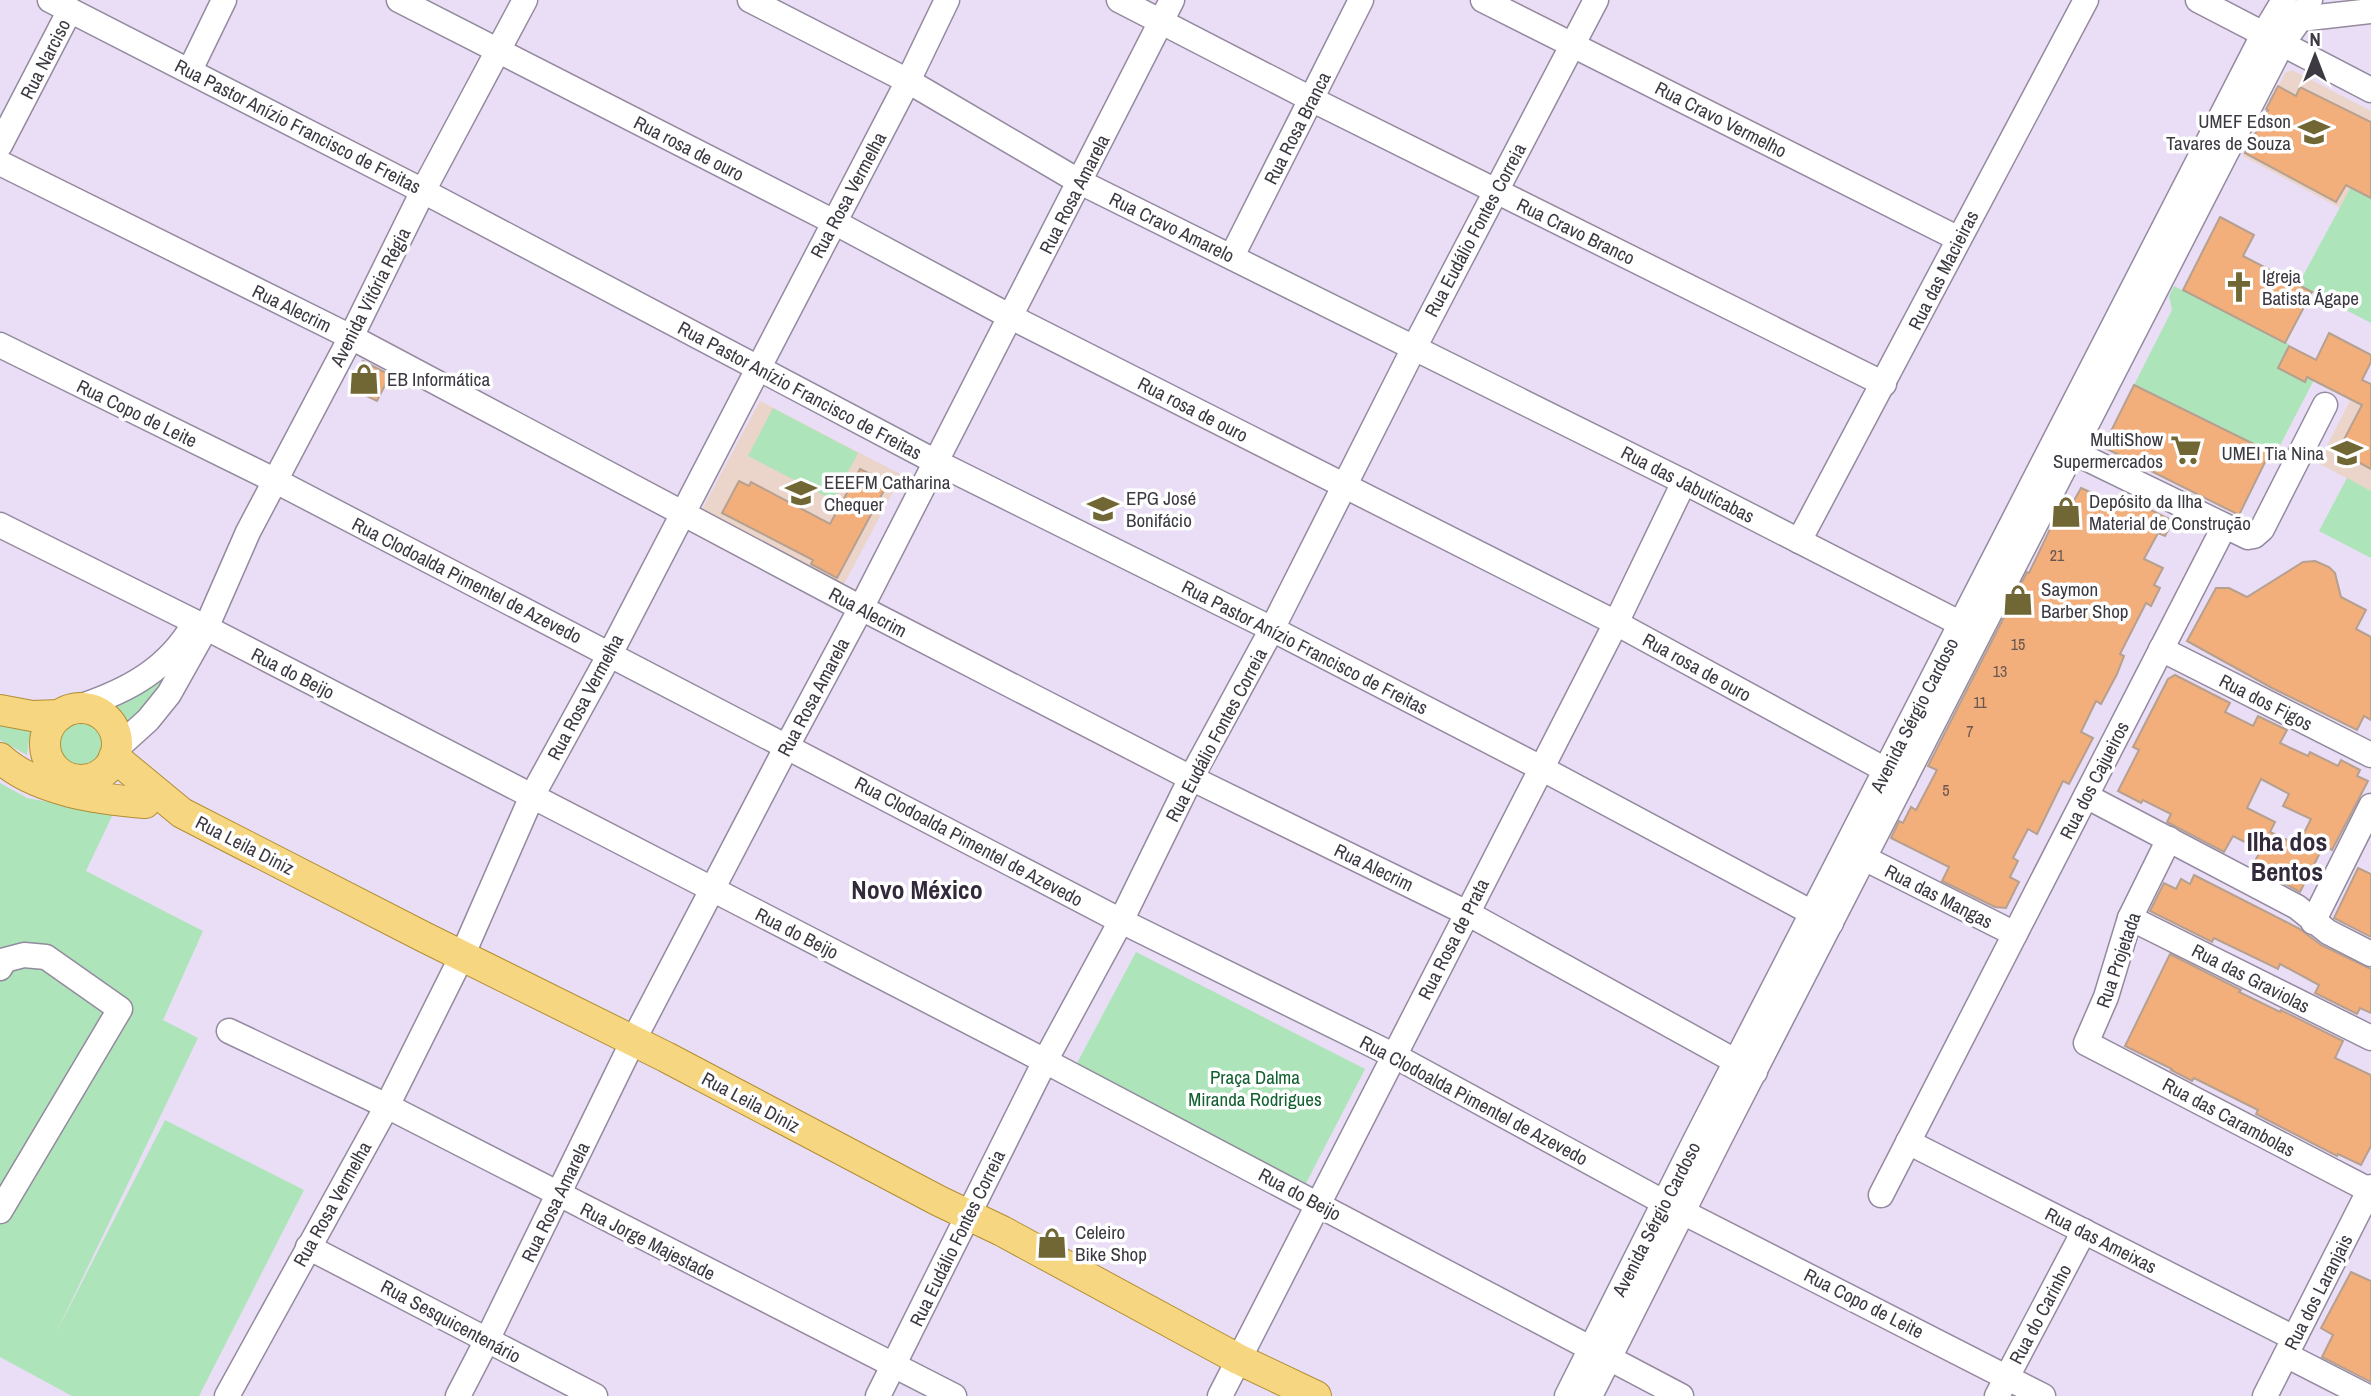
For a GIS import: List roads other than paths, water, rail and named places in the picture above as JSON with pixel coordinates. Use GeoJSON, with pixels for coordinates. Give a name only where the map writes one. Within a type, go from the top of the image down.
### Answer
{"type":"FeatureCollection","features":[{"type":"Feature","properties":{"kind":"main road"},"geometry":{"type":"LineString","coordinates":[[0,710],[32,716],[84,708],[105,717],[113,726],[116,753],[109,766],[93,778],[64,774],[48,757],[45,741],[50,727],[66,712]]}},
{"type":"Feature","properties":{"kind":"main road","name":"Rua Leila Diniz"},"geometry":{"type":"LineString","coordinates":[[0,746],[19,758],[145,803],[182,813],[633,1041],[1238,1359],[1316,1396]]}},
{"type":"Feature","properties":{"kind":"main road","name":"Rua Leila Diniz"},"geometry":{"type":"LineString","coordinates":[[116,753],[182,813]]}},
{"type":"Feature","properties":{"kind":"main road"},"geometry":{"type":"LineString","coordinates":[[0,758],[48,785],[99,799],[145,803]]}},
{"type":"Feature","properties":{"kind":"street"},"geometry":{"type":"LineString","coordinates":[[190,71],[224,0]]}},
{"type":"Feature","properties":{"kind":"street","name":"Rua rosa de ouro"},"geometry":{"type":"LineString","coordinates":[[399,0],[834,222],[1011,317],[1616,622],[1895,775]]}},
{"type":"Feature","properties":{"kind":"street","name":"Avenida Vitória Régia"},"geometry":{"type":"LineString","coordinates":[[116,753],[169,694],[200,625],[218,595],[274,480],[525,0]]}},
{"type":"Feature","properties":{"kind":"street","name":"Rua Cravo Amarelo"},"geometry":{"type":"LineString","coordinates":[[750,0],[908,81],[1080,182],[1413,348]]}},
{"type":"Feature","properties":{"kind":"street","name":"Rua Rosa Vermelha"},"geometry":{"type":"LineString","coordinates":[[232,1394],[308,1247],[387,1105],[462,956],[532,796],[610,654],[908,81],[947,0]]}},
{"type":"Feature","properties":{"kind":"street","name":"Rua Cravo Branco"},"geometry":{"type":"LineString","coordinates":[[1119,0],[1311,99],[1884,384]]}},
{"type":"Feature","properties":{"kind":"street","name":"Rua Rosa Amarela"},"geometry":{"type":"LineString","coordinates":[[458,1396],[633,1041],[861,608],[1172,0]]}},
{"type":"Feature","properties":{"kind":"street","name":"Rua Rosa Branca"},"geometry":{"type":"LineString","coordinates":[[1232,256],[1361,0]]}},
{"type":"Feature","properties":{"kind":"street","name":"Rua Cravo Vermelho"},"geometry":{"type":"LineString","coordinates":[[1483,0],[1959,239]]}},
{"type":"Feature","properties":{"kind":"street","name":"Rua Eudálio Fontes Correia"},"geometry":{"type":"LineString","coordinates":[[878,1396],[1045,1060],[1121,921],[1191,778],[1272,629],[1413,348],[1597,0]]}},
{"type":"Feature","properties":{"kind":"street","name":"Rua das Macieiras"},"geometry":{"type":"LineString","coordinates":[[1799,541],[2086,0]]}},
{"type":"Feature","properties":{"kind":"street"},"geometry":{"type":"LineString","coordinates":[[2198,0],[2371,90]]}},
{"type":"Feature","properties":{"kind":"street"},"geometry":{"type":"LineString","coordinates":[[2273,39],[2284,0]]}},
{"type":"Feature","properties":{"kind":"street","name":"Rua Pastor Anízio Francisco de Freitas"},"geometry":{"type":"LineString","coordinates":[[60,5],[423,191],[936,462],[1272,629],[1541,768],[1821,918]]}},
{"type":"Feature","properties":{"kind":"street","name":"Rua Narciso"},"geometry":{"type":"LineString","coordinates":[[0,145],[60,5]]}},
{"type":"Feature","properties":{"kind":"street"},"geometry":{"type":"LineString","coordinates":[[2273,39],[2305,10],[2371,11]]}},
{"type":"Feature","properties":{"kind":"street","name":"Avenida Sérgio Cardoso"},"geometry":{"type":"LineString","coordinates":[[1567,1396],[1600,1354],[2273,39]]}},
{"type":"Feature","properties":{"kind":"street","name":"Rua Alecrim"},"geometry":{"type":"LineString","coordinates":[[0,163],[351,337],[861,608],[1191,778],[1466,913],[1745,1067]]}},
{"type":"Feature","properties":{"kind":"street","name":"Rua Copo de Leite"},"geometry":{"type":"LineString","coordinates":[[0,345],[274,480]]}},
{"type":"Feature","properties":{"kind":"street","name":"Rua das Jabuticabas"},"geometry":{"type":"LineString","coordinates":[[1413,348],[1684,482],[1970,629]]}},
{"type":"Feature","properties":{"kind":"street"},"geometry":{"type":"LineString","coordinates":[[2063,448],[2248,537],[2258,534],[2325,405]]}},
{"type":"Feature","properties":{"kind":"street","name":"Rua Clodoalda Pimentel de Azevedo"},"geometry":{"type":"LineString","coordinates":[[274,480],[1121,921],[1393,1055],[1674,1207]]}},
{"type":"Feature","properties":{"kind":"street","name":"Rua Rosa de Prata"},"geometry":{"type":"LineString","coordinates":[[1220,1396],[1616,622],[1684,482]]}},
{"type":"Feature","properties":{"kind":"street","name":"Rua do Beijo"},"geometry":{"type":"LineString","coordinates":[[0,525],[200,625],[1045,1060],[1681,1396]]}},
{"type":"Feature","properties":{"kind":"street","name":"Rua dos Cajueiros"},"geometry":{"type":"LineString","coordinates":[[1881,1195],[2224,527]]}},
{"type":"Feature","properties":{"kind":"street","name":"Avenida Vitória Régia"},"geometry":{"type":"LineString","coordinates":[[66,712],[128,687],[153,673],[200,625]]}},
{"type":"Feature","properties":{"kind":"street","name":"Rua dos Figos"},"geometry":{"type":"LineString","coordinates":[[2161,649],[2371,755]]}},
{"type":"Feature","properties":{"kind":"street"},"geometry":{"type":"LineString","coordinates":[[2086,796],[2297,907],[2328,932],[2371,954]]}},
{"type":"Feature","properties":{"kind":"street"},"geometry":{"type":"LineString","coordinates":[[2313,922],[2371,806]]}},
{"type":"Feature","properties":{"kind":"street","name":"Rua Projetada"},"geometry":{"type":"LineString","coordinates":[[2086,1043],[2106,997],[2130,918],[2169,839]]}},
{"type":"Feature","properties":{"kind":"street","name":"Rua das Mangas"},"geometry":{"type":"LineString","coordinates":[[1854,854],[2015,934]]}},
{"type":"Feature","properties":{"kind":"street","name":"Rua das Graviolas"},"geometry":{"type":"LineString","coordinates":[[2130,918],[2371,1038]]}},
{"type":"Feature","properties":{"kind":"street"},"geometry":{"type":"LineString","coordinates":[[0,968],[5,960],[24,955],[46,957],[120,1009],[0,1211]]}},
{"type":"Feature","properties":{"kind":"street","name":"Rua Jorge Majestade"},"geometry":{"type":"LineString","coordinates":[[229,1031],[387,1105],[954,1396]]}},
{"type":"Feature","properties":{"kind":"street","name":"Rua das Carambolas"},"geometry":{"type":"LineString","coordinates":[[2086,1043],[2370,1190]]}},
{"type":"Feature","properties":{"kind":"street","name":"Rua das Ameixas"},"geometry":{"type":"LineString","coordinates":[[1908,1142],[2084,1231],[2290,1347],[2366,1396]]}},
{"type":"Feature","properties":{"kind":"street","name":"Rua dos Laranjais"},"geometry":{"type":"LineString","coordinates":[[2265,1396],[2370,1190]]}},
{"type":"Feature","properties":{"kind":"street","name":"Rua Copo de Leite"},"geometry":{"type":"LineString","coordinates":[[1674,1207],[2002,1386],[2043,1396]]}},
{"type":"Feature","properties":{"kind":"street","name":"Rua do Carinho"},"geometry":{"type":"LineString","coordinates":[[2002,1386],[2084,1231]]}},
{"type":"Feature","properties":{"kind":"street","name":"Rua Sesquicentenário"},"geometry":{"type":"LineString","coordinates":[[308,1247],[595,1396]]}},
{"type":"Feature","properties":{"kind":"street","name":"Avenida Sérgio Cardoso"},"geometry":{"type":"LineString","coordinates":[[1590,1396],[1600,1354]]}},
{"type":"Feature","properties":{"kind":"place","name":"UMEF Edson Tavares de Souza"},"geometry":{"type":"Point","coordinates":[2314,132]}},
{"type":"Feature","properties":{"kind":"place","name":"Igreja Batista Ágape"},"geometry":{"type":"Point","coordinates":[2239,287]}},
{"type":"Feature","properties":{"kind":"place","name":"EB Informática"},"geometry":{"type":"Point","coordinates":[364,379]}},
{"type":"Feature","properties":{"kind":"place","name":"MultiShow Supermercados"},"geometry":{"type":"Point","coordinates":[2186,450]}},
{"type":"Feature","properties":{"kind":"place","name":"UMEI Tia Nina"},"geometry":{"type":"Point","coordinates":[2347,453]}},
{"type":"Feature","properties":{"kind":"place","name":"EEEFM Catharina Chequer"},"geometry":{"type":"Point","coordinates":[801,493]}},
{"type":"Feature","properties":{"kind":"place","name":"EPG José Bonifácio"},"geometry":{"type":"Point","coordinates":[1103,509]}},
{"type":"Feature","properties":{"kind":"place","name":"Depósito da Ilha Material de Construção"},"geometry":{"type":"Point","coordinates":[2066,512]}},
{"type":"Feature","properties":{"kind":"place","name":"Saymon Barber Shop"},"geometry":{"type":"Point","coordinates":[2018,600]}},
{"type":"Feature","properties":{"kind":"place","name":"Celeiro Bike Shop"},"geometry":{"type":"Point","coordinates":[1052,1243]}},
{"type":"Feature","properties":{"kind":"district","name":"Ilha dos Bentos"},"geometry":{"type":"Point","coordinates":[2287,857]}},
{"type":"Feature","properties":{"kind":"district","name":"Novo México"},"geometry":{"type":"Point","coordinates":[917,890]}},
{"type":"Feature","properties":{"kind":"park label","name":"Praça Dalma Miranda Rodrigues"},"geometry":{"type":"Point","coordinates":[1255,1088]}}]}
